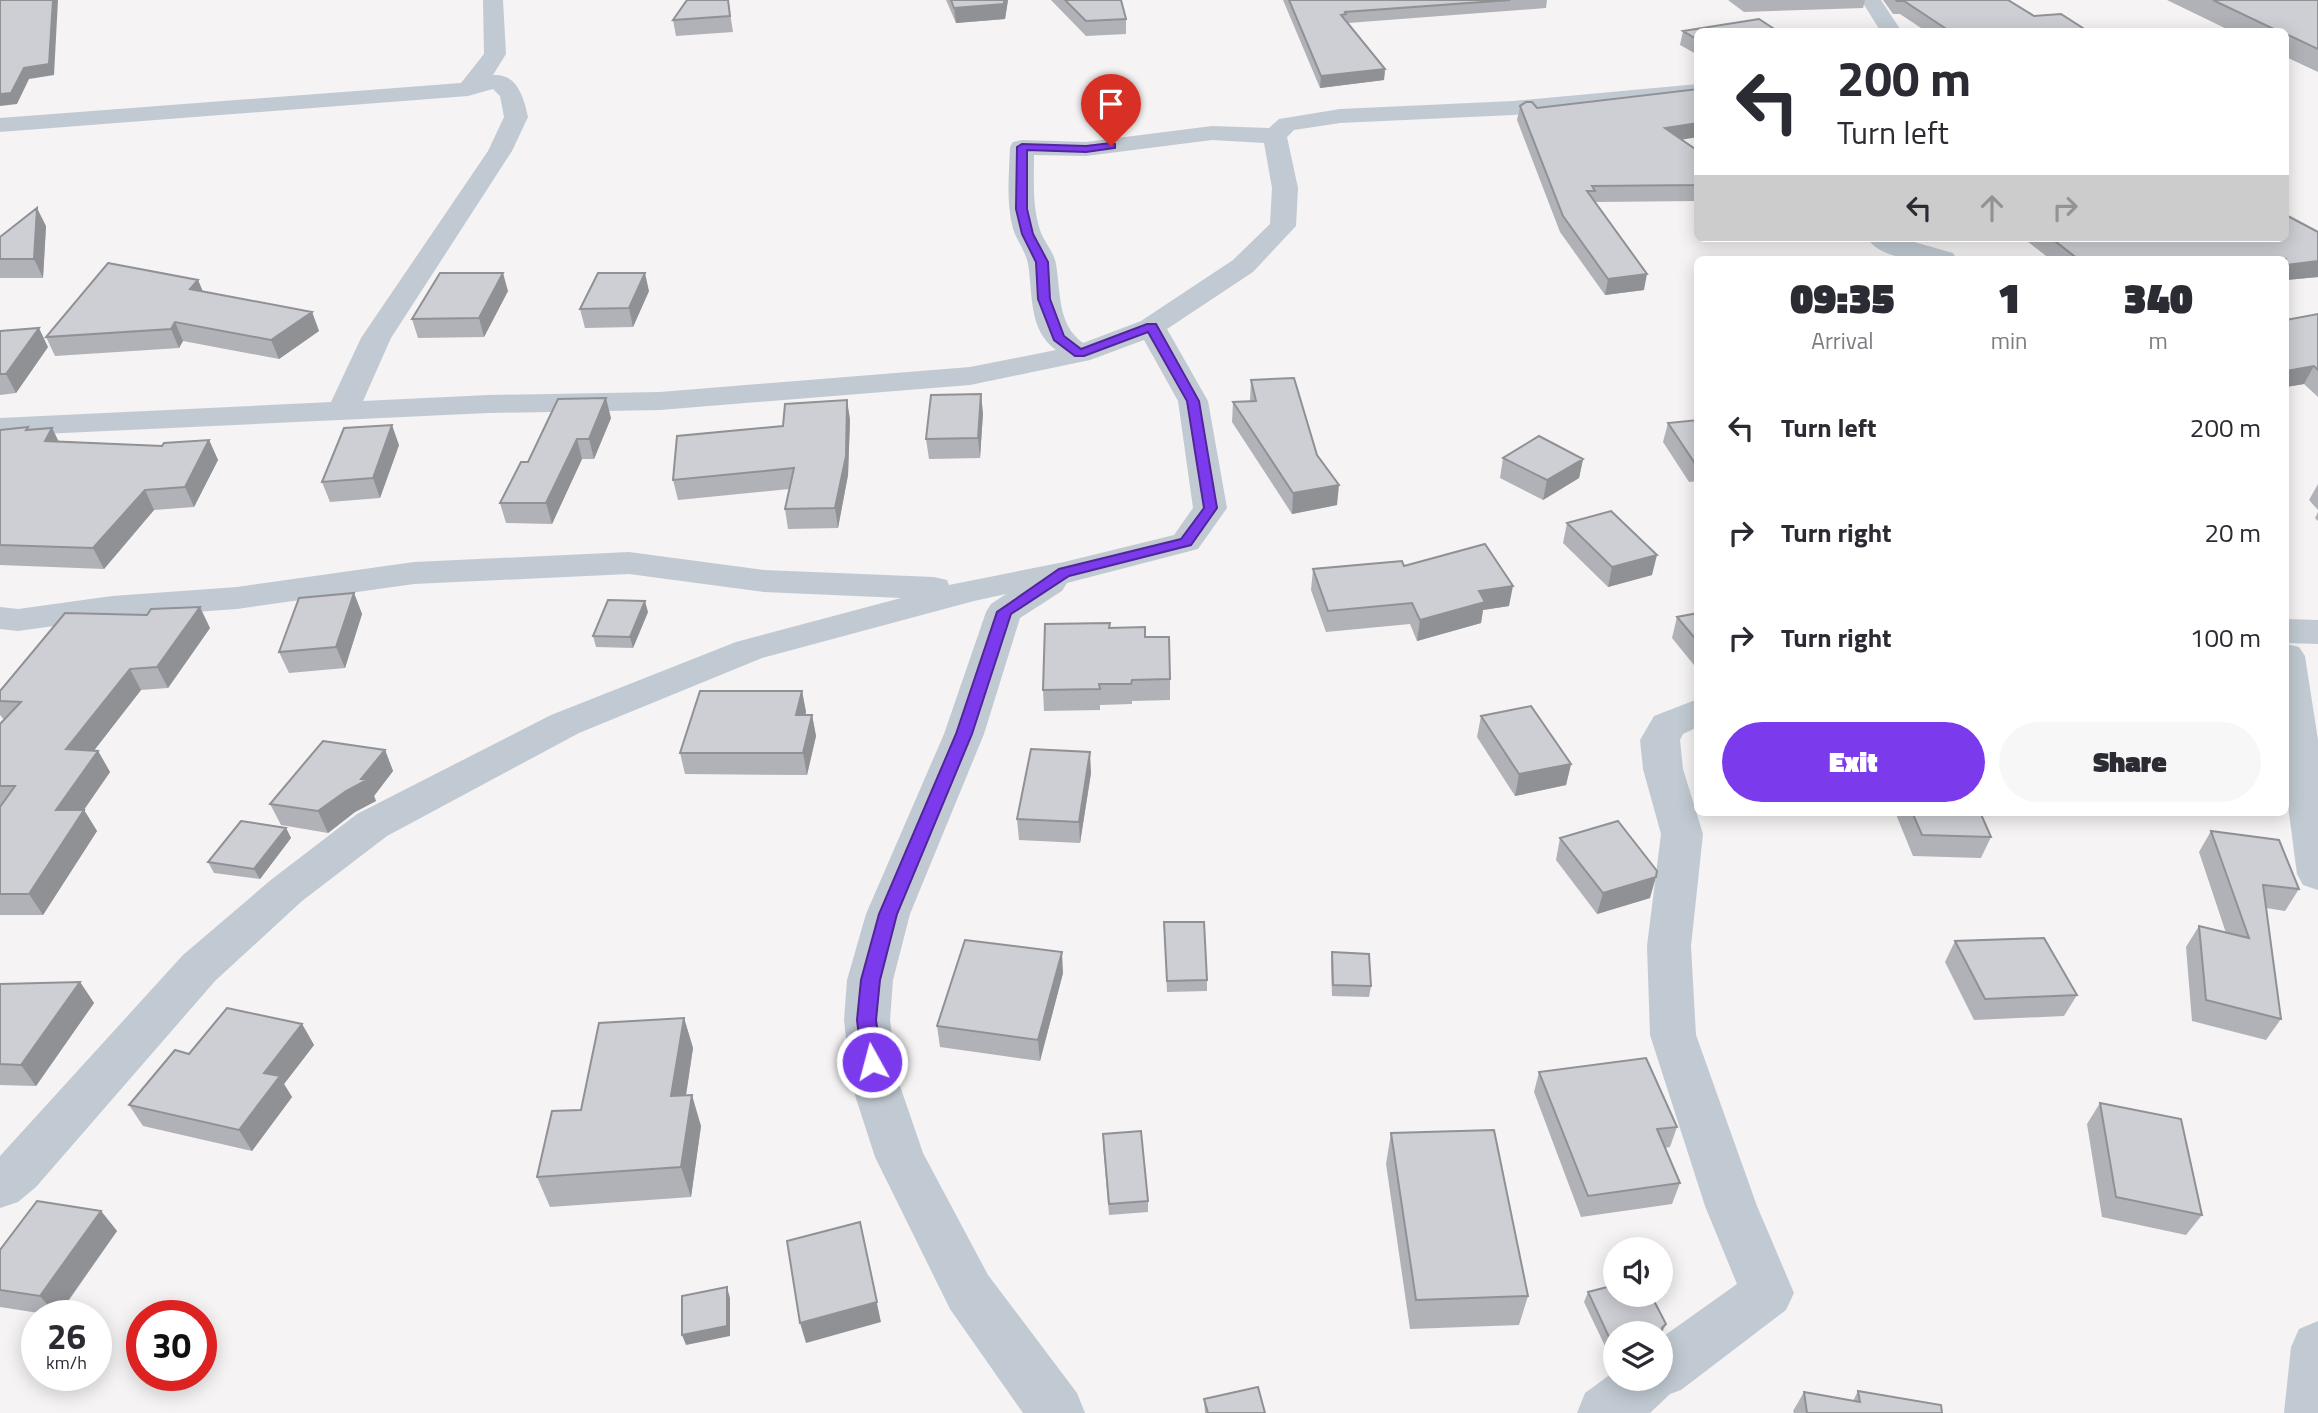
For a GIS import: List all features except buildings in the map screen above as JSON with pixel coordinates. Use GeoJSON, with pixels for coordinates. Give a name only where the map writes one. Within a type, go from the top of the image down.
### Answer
{"type":"FeatureCollection","features":[{"type":"Feature","properties":{"kind":"street"},"geometry":{"type":"LineString","coordinates":[[342,412],[376,338],[500,151],[516,117],[511,94],[494,74],[496,41],[491,17],[493,0]]}},
{"type":"Feature","properties":{"kind":"street"},"geometry":{"type":"LineString","coordinates":[[1871,0],[1889,28]]}},
{"type":"Feature","properties":{"kind":"street"},"geometry":{"type":"LineString","coordinates":[[0,125],[468,89],[494,74]]}},
{"type":"Feature","properties":{"kind":"street"},"geometry":{"type":"LineString","coordinates":[[1080,354],[1058,338],[1044,299],[1042,262],[1028,234],[1021,209],[1022,147],[1086,149],[1212,133],[1275,136],[1287,124],[1340,116],[1513,108],[1694,91]]}},
{"type":"Feature","properties":{"kind":"street"},"geometry":{"type":"LineString","coordinates":[[0,428],[488,404],[660,401],[873,386],[970,376],[1080,354],[1152,327],[1243,266],[1283,226],[1285,188],[1275,136]]}},
{"type":"Feature","properties":{"kind":"street"},"geometry":{"type":"LineString","coordinates":[[1892,248],[1929,256]]}},
{"type":"Feature","properties":{"kind":"street"},"geometry":{"type":"LineString","coordinates":[[0,1186],[18,1171],[200,968],[287,890],[372,825],[565,723],[749,650],[971,590],[1064,573],[1186,542],[1210,508],[1193,401],[1152,327]]}},
{"type":"Feature","properties":{"kind":"street"},"geometry":{"type":"LineString","coordinates":[[0,618],[19,620],[112,607],[237,598],[414,573],[629,563],[764,581],[971,590]]}},
{"type":"Feature","properties":{"kind":"street"},"geometry":{"type":"LineString","coordinates":[[1057,1413],[969,1292],[900,1157],[875,1083],[867,1020],[870,980],[888,914],[964,734],[1004,612],[1064,573]]}},
{"type":"Feature","properties":{"kind":"street"},"geometry":{"type":"LineString","coordinates":[[2289,631],[2318,632]]}},
{"type":"Feature","properties":{"kind":"street"},"geometry":{"type":"LineString","coordinates":[[2289,694],[2318,874]]}},
{"type":"Feature","properties":{"kind":"street"},"geometry":{"type":"LineString","coordinates":[[1673,1362],[1767,1293],[1731,1206],[1672,1035],[1669,946],[1682,834],[1662,769],[1660,740],[1668,725],[1694,714]]}},
{"type":"Feature","properties":{"kind":"street"},"geometry":{"type":"LineString","coordinates":[[2312,1413],[2318,1347]]}},
{"type":"Feature","properties":{"kind":"street"},"geometry":{"type":"LineString","coordinates":[[1605,1413],[1633,1391]]}},
{"type":"Feature","properties":{"kind":"route"},"geometry":{"type":"LineString","coordinates":[[872,1062],[867,1020],[870,980],[888,914],[964,734],[1004,612],[1064,573],[1186,542],[1210,508],[1193,401],[1152,327],[1080,354],[1058,338],[1044,299],[1042,262],[1028,234],[1021,209],[1022,147],[1086,149],[1111,146]]}}]}
